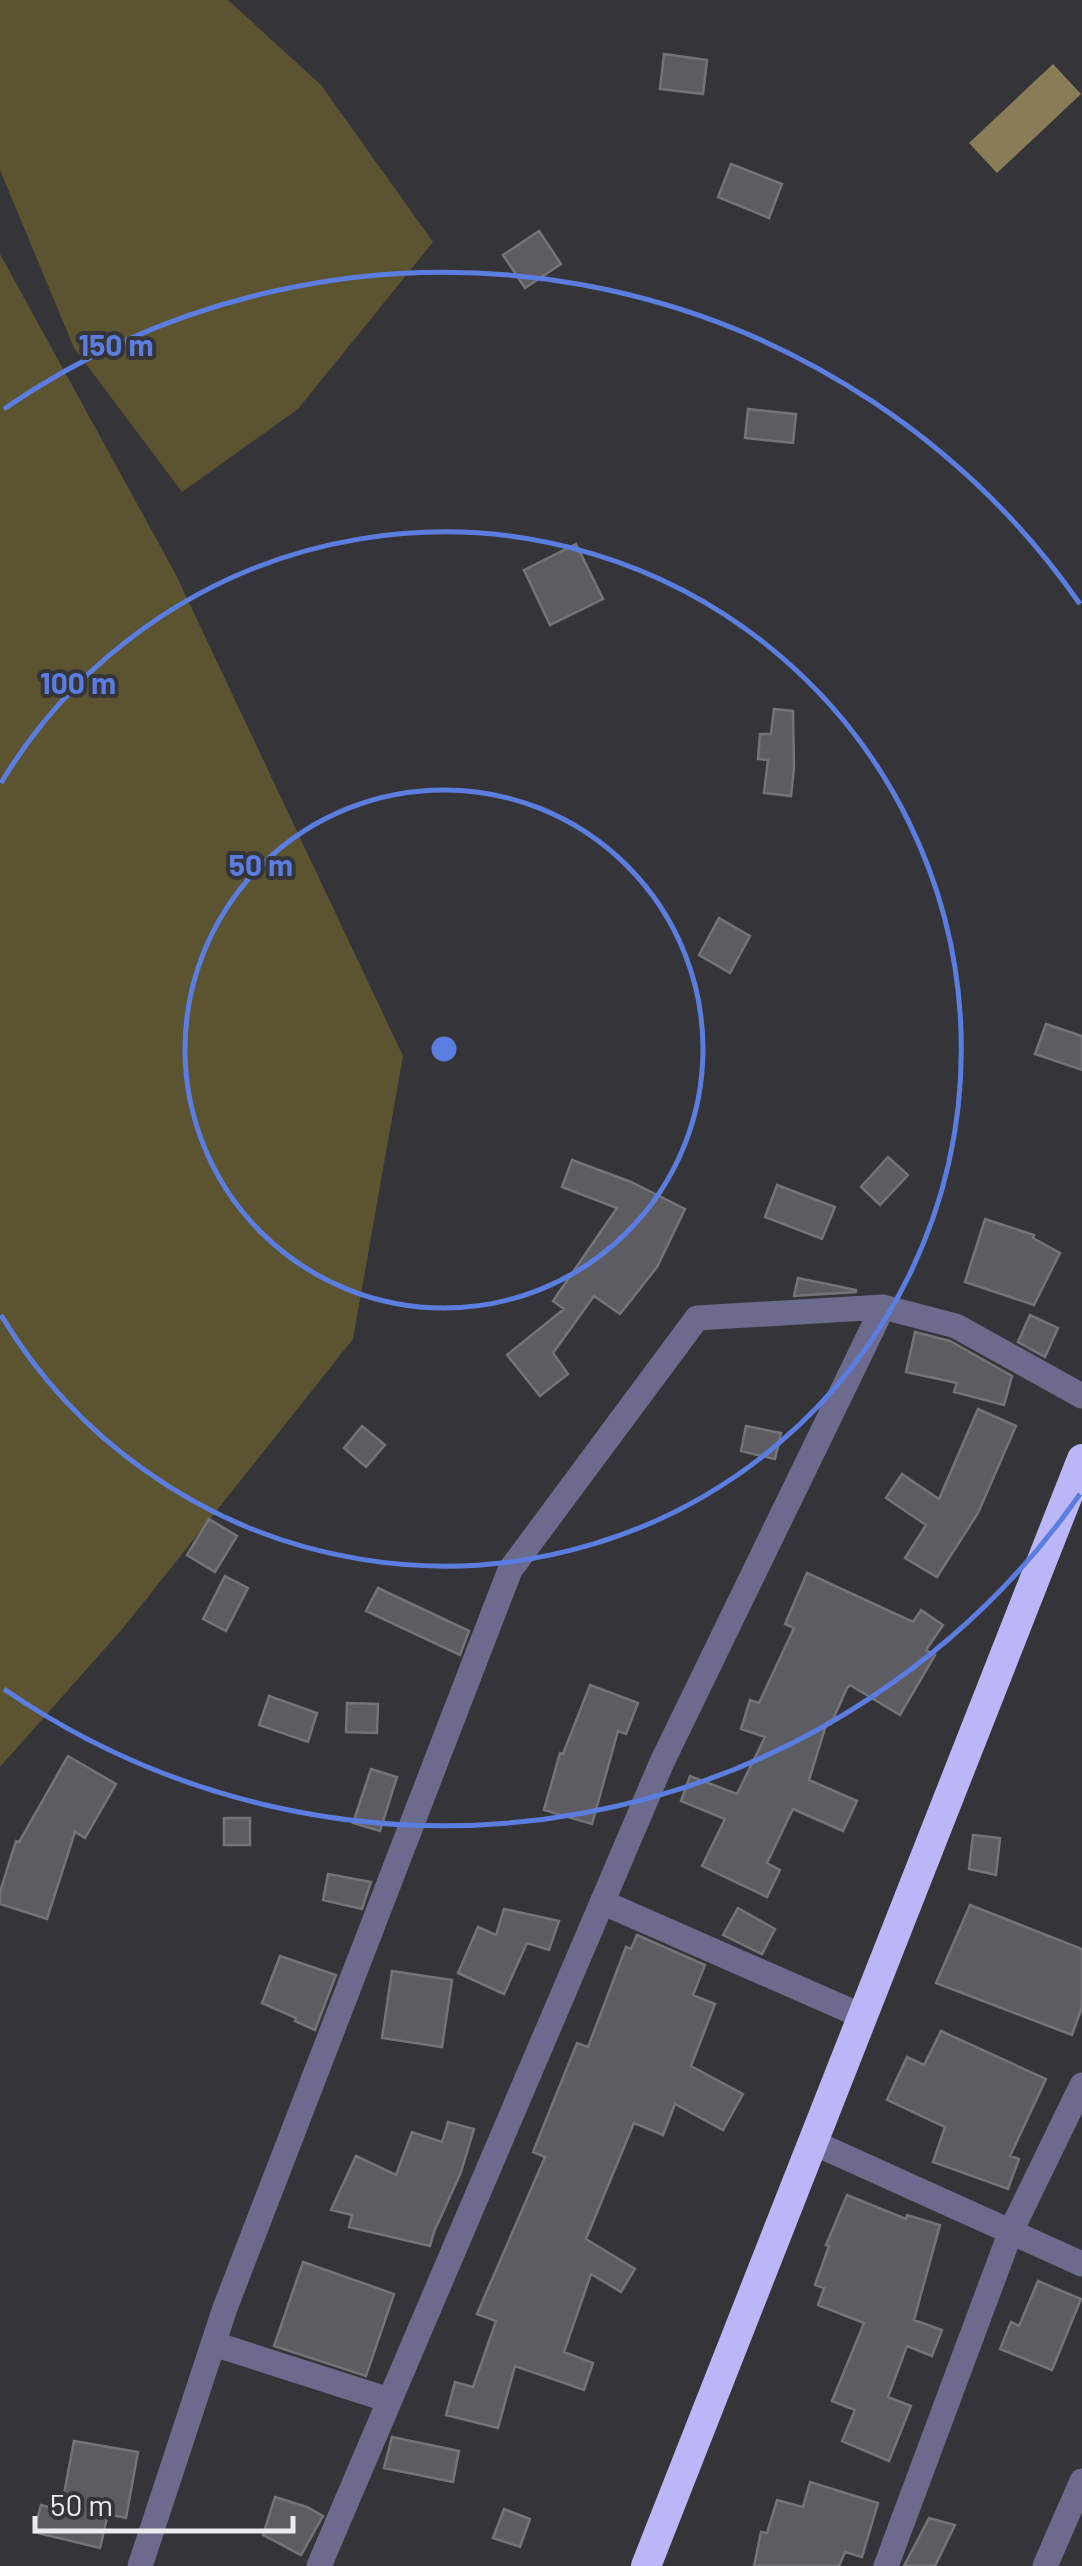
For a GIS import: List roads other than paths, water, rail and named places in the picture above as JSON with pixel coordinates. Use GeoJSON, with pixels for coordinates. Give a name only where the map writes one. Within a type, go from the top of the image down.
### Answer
{"type":"FeatureCollection","features":[{"type":"Feature","properties":{"kind":"highway"},"geometry":{"type":"LineString","coordinates":[[646,2566],[1082,1459]]}},
{"type":"Feature","properties":{"kind":"street"},"geometry":{"type":"LineString","coordinates":[[319,2566],[662,1762],[883,1306]]}},
{"type":"Feature","properties":{"kind":"street"},"geometry":{"type":"LineString","coordinates":[[140,2566],[214,2344],[510,1570],[697,1318],[883,1306],[956,1326],[1082,1396]]}},
{"type":"Feature","properties":{"kind":"street"},"geometry":{"type":"LineString","coordinates":[[602,1902],[862,2016]]}},
{"type":"Feature","properties":{"kind":"street"},"geometry":{"type":"LineString","coordinates":[[886,2566],[1011,2232],[1082,2084]]}},
{"type":"Feature","properties":{"kind":"street"},"geometry":{"type":"LineString","coordinates":[[812,2142],[1082,2264]]}},
{"type":"Feature","properties":{"kind":"street"},"geometry":{"type":"LineString","coordinates":[[214,2344],[389,2400]]}},
{"type":"Feature","properties":{"kind":"street"},"geometry":{"type":"LineString","coordinates":[[1045,2566],[1082,2482]]}}]}
